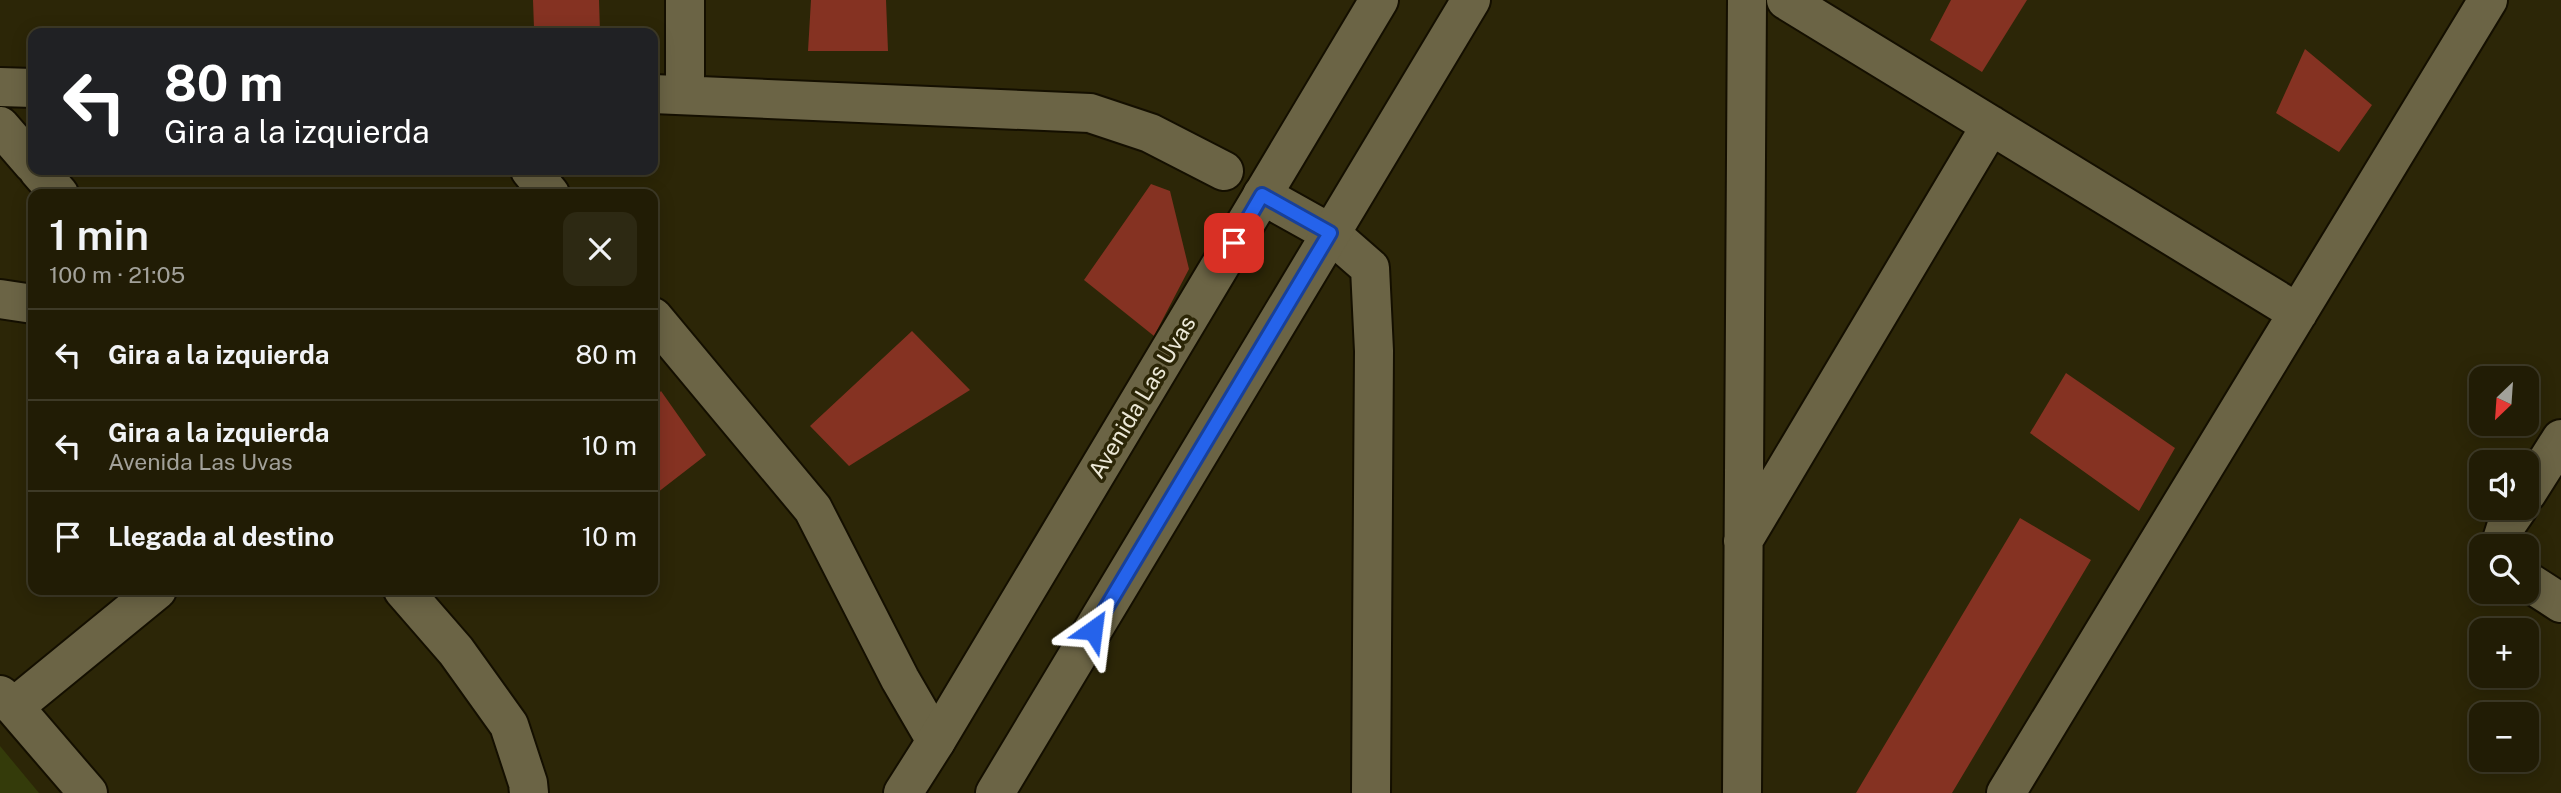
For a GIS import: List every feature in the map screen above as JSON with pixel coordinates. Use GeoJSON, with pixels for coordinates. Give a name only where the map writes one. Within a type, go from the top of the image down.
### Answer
{"type":"FeatureCollection","features":[{"type":"Feature","properties":{"kind":"street"},"geometry":{"type":"LineString","coordinates":[[685,0],[669,94],[1090,113],[1150,133],[1224,171]]}},
{"type":"Feature","properties":{"kind":"street","name":"Avenida Las Uvas"},"geometry":{"type":"LineString","coordinates":[[903,793],[1379,0]]}},
{"type":"Feature","properties":{"kind":"street"},"geometry":{"type":"LineString","coordinates":[[995,793],[1471,0]]}},
{"type":"Feature","properties":{"kind":"street"},"geometry":{"type":"LineString","coordinates":[[1742,793],[1747,0]]}},
{"type":"Feature","properties":{"kind":"street"},"geometry":{"type":"LineString","coordinates":[[1786,0],[2298,313]]}},
{"type":"Feature","properties":{"kind":"street"},"geometry":{"type":"LineString","coordinates":[[2006,793],[2488,0]]}},
{"type":"Feature","properties":{"kind":"street"},"geometry":{"type":"LineString","coordinates":[[0,87],[28,88]]}},
{"type":"Feature","properties":{"kind":"street"},"geometry":{"type":"LineString","coordinates":[[1742,542],[1991,125]]}},
{"type":"Feature","properties":{"kind":"street"},"geometry":{"type":"LineString","coordinates":[[0,126],[28,158]]}},
{"type":"Feature","properties":{"kind":"street"},"geometry":{"type":"LineString","coordinates":[[43,175],[55,189]]}},
{"type":"Feature","properties":{"kind":"street"},"geometry":{"type":"LineString","coordinates":[[534,175],[546,189]]}},
{"type":"Feature","properties":{"kind":"street"},"geometry":{"type":"LineString","coordinates":[[1262,195],[1330,233],[1370,268],[1374,351],[1371,793]]}},
{"type":"Feature","properties":{"kind":"street"},"geometry":{"type":"LineString","coordinates":[[0,299],[28,303]]}},
{"type":"Feature","properties":{"kind":"street"},"geometry":{"type":"LineString","coordinates":[[658,323],[813,509],[900,679],[936,741]]}},
{"type":"Feature","properties":{"kind":"street"},"geometry":{"type":"LineString","coordinates":[[2539,474],[2561,439]]}},
{"type":"Feature","properties":{"kind":"street"},"geometry":{"type":"LineString","coordinates":[[2539,589],[2561,603]]}},
{"type":"Feature","properties":{"kind":"street"},"geometry":{"type":"LineString","coordinates":[[88,793],[7,701],[150,595]]}},
{"type":"Feature","properties":{"kind":"street"},"geometry":{"type":"LineString","coordinates":[[407,595],[456,651],[509,725],[529,793]]}},
{"type":"Feature","properties":{"kind":"green space"},"geometry":{"type":"Polygon","coordinates":[[[0,746],[39,793],[0,793],[0,746]]]}},
{"type":"Feature","properties":{"kind":"building"},"geometry":{"type":"Polygon","coordinates":[[[533,0],[599,0],[600,28],[534,28],[533,0]]]}},
{"type":"Feature","properties":{"kind":"building"},"geometry":{"type":"Polygon","coordinates":[[[811,0],[886,0],[888,51],[808,51],[811,0]]]}},
{"type":"Feature","properties":{"kind":"building"},"geometry":{"type":"Polygon","coordinates":[[[1951,0],[2027,0],[1982,72],[1930,40],[1951,0]]]}},
{"type":"Feature","properties":{"kind":"building"},"geometry":{"type":"Polygon","coordinates":[[[2305,49],[2372,105],[2339,152],[2276,113],[2305,49]]]}},
{"type":"Feature","properties":{"kind":"building"},"geometry":{"type":"Polygon","coordinates":[[[1151,184],[1170,191],[1189,269],[1154,336],[1084,280],[1151,184]]]}},
{"type":"Feature","properties":{"kind":"building"},"geometry":{"type":"Polygon","coordinates":[[[912,331],[970,390],[849,466],[810,426],[912,331]]]}},
{"type":"Feature","properties":{"kind":"building"},"geometry":{"type":"Polygon","coordinates":[[[2066,373],[2175,448],[2139,511],[2030,433],[2066,373]]]}},
{"type":"Feature","properties":{"kind":"building"},"geometry":{"type":"Polygon","coordinates":[[[661,391],[706,455],[658,492],[658,394],[661,391]]]}},
{"type":"Feature","properties":{"kind":"building"},"geometry":{"type":"Polygon","coordinates":[[[2020,518],[2091,560],[1952,793],[1856,793],[2020,518]]]}},
{"type":"Feature","properties":{"kind":"route"},"geometry":{"type":"LineString","coordinates":[[1093,630],[1330,233],[1262,195],[1234,243]]}}]}
